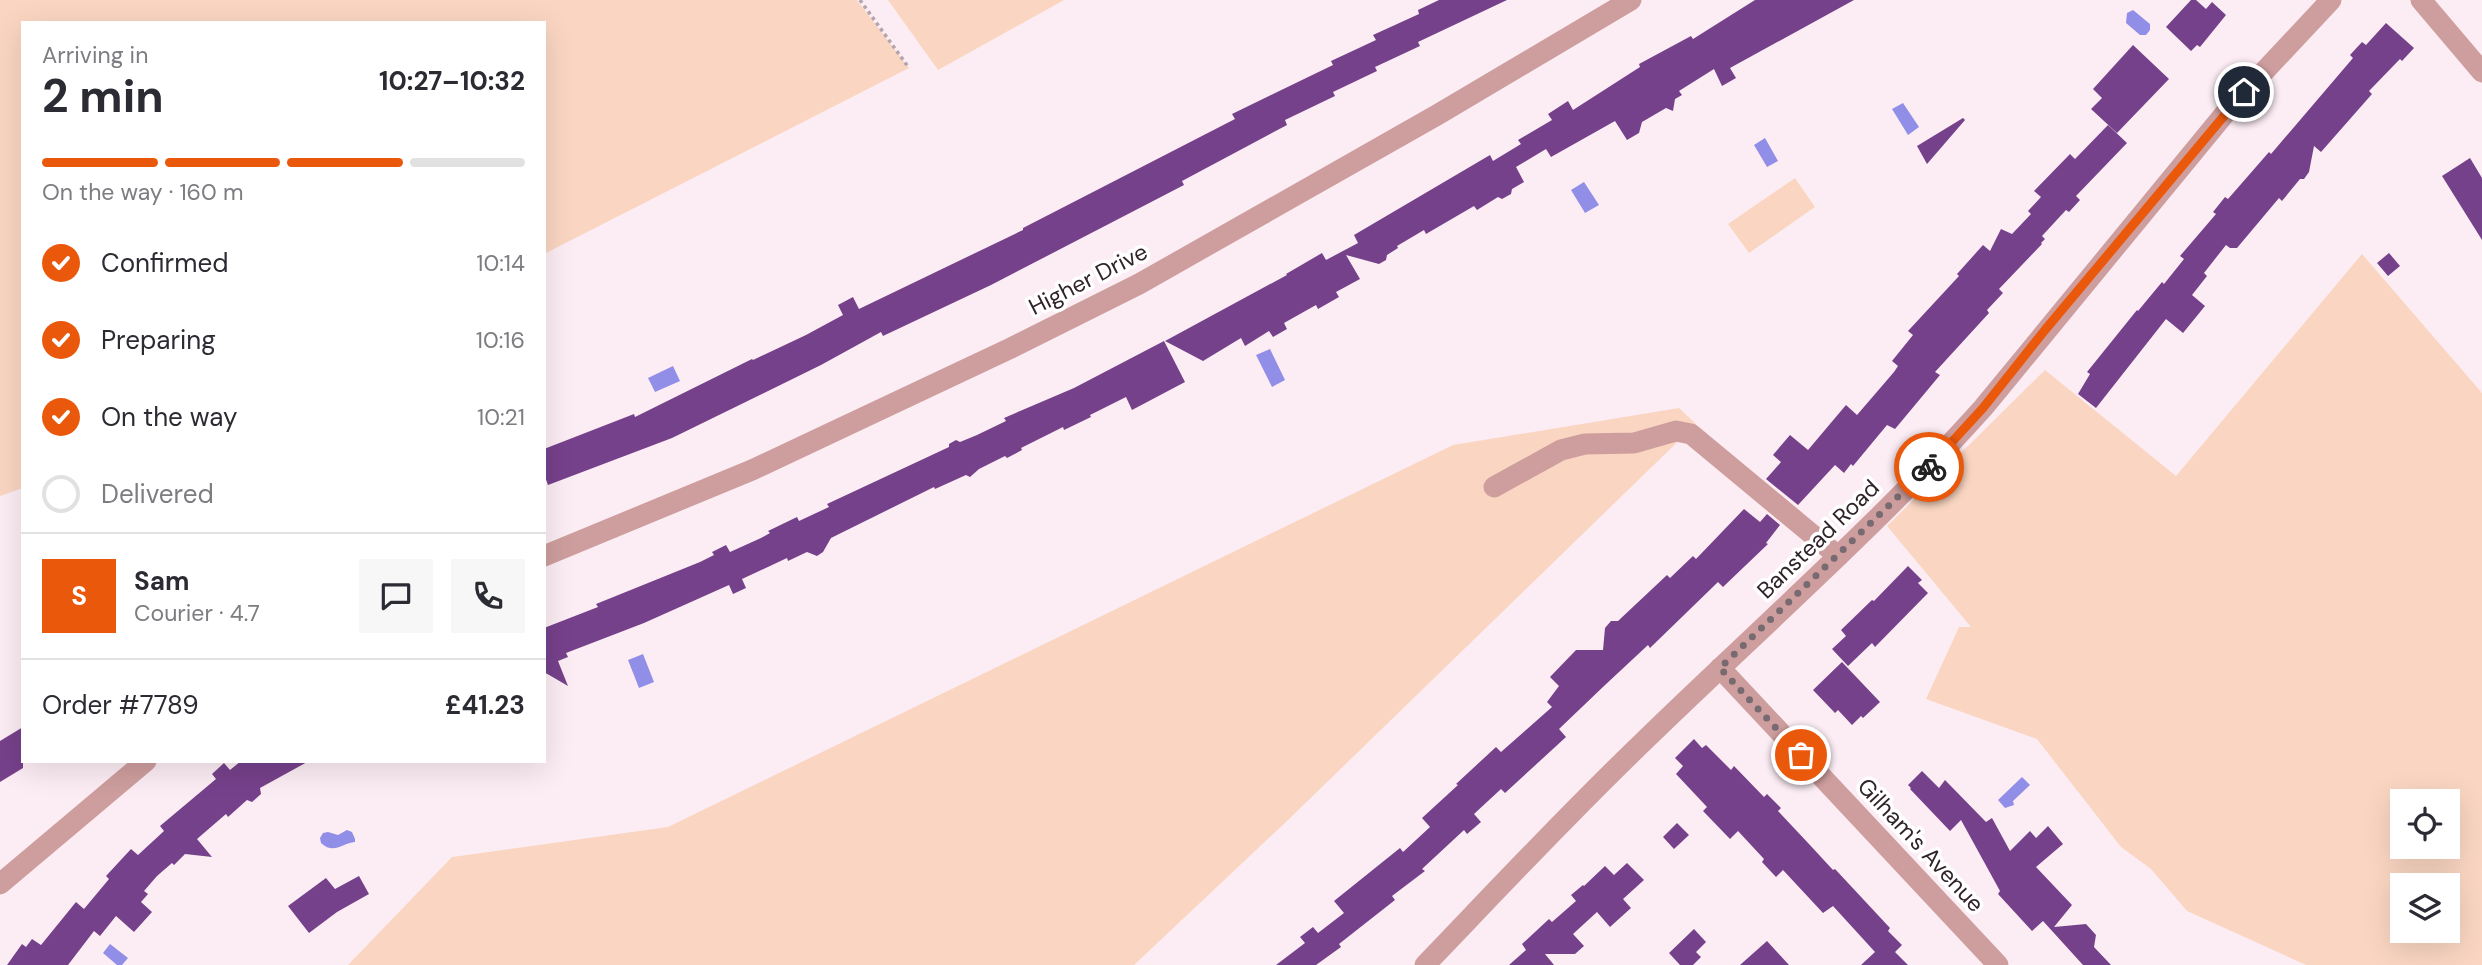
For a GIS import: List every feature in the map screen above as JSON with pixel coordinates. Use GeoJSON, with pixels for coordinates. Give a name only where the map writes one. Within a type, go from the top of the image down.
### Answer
{"type":"FeatureCollection","features":[{"type":"Feature","properties":{"kind":"street","name":"Higher Drive"},"geometry":{"type":"LineString","coordinates":[[546,555],[752,470],[999,354],[1139,284],[1437,115],[1630,0]]}},
{"type":"Feature","properties":{"kind":"street","name":"Banstead Road"},"geometry":{"type":"LineString","coordinates":[[1425,965],[1632,753],[1894,503],[1983,408],[2227,111],[2330,0]]}},
{"type":"Feature","properties":{"kind":"street"},"geometry":{"type":"LineString","coordinates":[[2421,0],[2482,72]]}},
{"type":"Feature","properties":{"kind":"street"},"geometry":{"type":"LineString","coordinates":[[1493,487],[1561,450],[1585,444],[1633,443],[1676,431],[1691,434],[1838,556]]}},
{"type":"Feature","properties":{"kind":"street","name":"Gilham's Avenue"},"geometry":{"type":"LineString","coordinates":[[1720,668],[1998,965]]}},
{"type":"Feature","properties":{"kind":"street"},"geometry":{"type":"LineString","coordinates":[[0,884],[144,763]]}},
{"type":"Feature","properties":{"kind":"path"},"geometry":{"type":"LineString","coordinates":[[860,0],[909,68]]}},
{"type":"Feature","properties":{"kind":"shaded area"},"geometry":{"type":"Polygon","coordinates":[[[0,0],[857,0],[909,68],[546,253],[546,21],[21,21],[21,489],[0,496],[0,0]]]}},
{"type":"Feature","properties":{"kind":"shaded area"},"geometry":{"type":"Polygon","coordinates":[[[888,0],[1064,0],[938,70],[888,0]]]}},
{"type":"Feature","properties":{"kind":"shaded area"},"geometry":{"type":"Polygon","coordinates":[[[2133,10],[2150,24],[2146,35],[2140,35],[2126,23],[2127,13],[2133,10]]]}},
{"type":"Feature","properties":{"kind":"shaded area"},"geometry":{"type":"Polygon","coordinates":[[[1903,103],[1919,127],[1908,135],[1892,109],[1903,103]]]}},
{"type":"Feature","properties":{"kind":"shaded area"},"geometry":{"type":"Polygon","coordinates":[[[1765,138],[1778,161],[1767,167],[1754,145],[1765,138]]]}},
{"type":"Feature","properties":{"kind":"shaded area"},"geometry":{"type":"Polygon","coordinates":[[[1795,178],[1815,207],[1749,253],[1728,224],[1795,178]]]}},
{"type":"Feature","properties":{"kind":"shaded area"},"geometry":{"type":"Polygon","coordinates":[[[1584,182],[1599,205],[1585,213],[1571,190],[1584,182]]]}},
{"type":"Feature","properties":{"kind":"shaded area"},"geometry":{"type":"Polygon","coordinates":[[[2362,254],[2482,393],[2482,965],[2306,965],[2187,911],[2151,869],[2121,847],[2037,739],[1926,699],[1959,627],[1971,627],[1887,526],[2045,370],[2176,476],[2362,254]]]}},
{"type":"Feature","properties":{"kind":"shaded area"},"geometry":{"type":"Polygon","coordinates":[[[1270,349],[1285,380],[1272,387],[1256,355],[1270,349]]]}},
{"type":"Feature","properties":{"kind":"shaded area"},"geometry":{"type":"Polygon","coordinates":[[[673,366],[680,381],[655,392],[648,378],[673,366]]]}},
{"type":"Feature","properties":{"kind":"shaded area"},"geometry":{"type":"Polygon","coordinates":[[[1679,408],[1696,424],[1288,820],[1134,965],[348,965],[452,857],[668,827],[1453,445],[1679,408]]]}},
{"type":"Feature","properties":{"kind":"shaded area"},"geometry":{"type":"Polygon","coordinates":[[[643,654],[654,682],[639,688],[628,660],[643,654]]]}},
{"type":"Feature","properties":{"kind":"shaded area"},"geometry":{"type":"Polygon","coordinates":[[[2022,777],[2030,785],[2013,801],[2014,805],[2005,808],[1998,800],[2022,777]]]}},
{"type":"Feature","properties":{"kind":"shaded area"},"geometry":{"type":"Polygon","coordinates":[[[347,830],[352,832],[355,842],[334,848],[321,843],[323,833],[338,835],[347,830]]]}},
{"type":"Feature","properties":{"kind":"shaded area"},"geometry":{"type":"Polygon","coordinates":[[[110,944],[128,958],[122,965],[117,965],[103,953],[110,944]]]}},
{"type":"Feature","properties":{"kind":"building"},"geometry":{"type":"Polygon","coordinates":[[[1439,0],[1507,0],[1418,42],[1420,46],[1375,67],[1377,71],[1333,92],[1335,96],[1285,120],[1287,125],[1182,181],[1184,185],[991,285],[883,336],[881,332],[821,365],[672,438],[548,485],[546,448],[634,414],[635,417],[806,335],[843,315],[838,305],[853,297],[859,309],[1023,230],[1235,119],[1232,114],[1333,65],[1331,61],[1376,40],[1373,35],[1419,14],[1418,10],[1439,0]]]}},
{"type":"Feature","properties":{"kind":"building"},"geometry":{"type":"Polygon","coordinates":[[[1755,0],[1854,0],[1730,68],[1736,78],[1722,86],[1714,69],[1679,91],[1682,95],[1675,99],[1673,111],[1666,108],[1642,122],[1639,133],[1627,140],[1615,121],[1551,157],[1546,149],[1516,167],[1524,182],[1502,199],[1498,197],[1477,210],[1474,206],[1426,234],[1424,230],[1397,246],[1398,248],[1387,255],[1386,260],[1379,264],[1346,255],[1360,279],[1336,292],[1339,297],[1318,309],[1316,305],[1284,323],[1287,329],[1273,337],[1269,331],[1245,346],[1241,338],[1203,361],[1165,341],[1322,253],[1326,260],[1358,243],[1354,235],[1490,155],[1493,161],[1521,144],[1518,140],[1552,120],[1548,114],[1568,101],[1573,110],[1640,67],[1639,64],[1691,36],[1693,39],[1755,0]]]}},
{"type":"Feature","properties":{"kind":"building"},"geometry":{"type":"Polygon","coordinates":[[[2191,0],[2196,0],[2206,9],[2212,2],[2226,15],[2200,47],[2197,45],[2191,51],[2166,27],[2191,0]]]}},
{"type":"Feature","properties":{"kind":"building"},"geometry":{"type":"Polygon","coordinates":[[[2386,23],[2414,48],[2369,91],[2372,94],[2321,152],[2314,146],[2309,172],[2304,179],[2300,179],[2282,201],[2279,198],[2237,248],[2226,245],[2204,273],[2207,276],[2192,295],[2205,306],[2183,333],[2166,319],[2096,408],[2078,394],[2090,374],[2087,372],[2137,310],[2162,282],[2164,284],[2184,259],[2180,256],[2216,214],[2213,212],[2225,197],[2228,199],[2269,152],[2271,154],[2353,58],[2350,55],[2362,42],[2366,45],[2386,23]]]}},
{"type":"Feature","properties":{"kind":"building"},"geometry":{"type":"Polygon","coordinates":[[[2133,45],[2169,79],[2117,133],[2091,109],[2102,98],[2093,89],[2133,45]]]}},
{"type":"Feature","properties":{"kind":"building"},"geometry":{"type":"Polygon","coordinates":[[[1963,118],[1965,120],[1927,164],[1917,146],[1963,118]]]}},
{"type":"Feature","properties":{"kind":"building"},"geometry":{"type":"Polygon","coordinates":[[[2108,125],[2127,143],[2076,196],[2080,200],[2069,212],[2066,210],[2042,236],[2045,239],[2042,244],[1999,289],[2003,293],[1987,310],[1989,313],[1935,372],[1940,375],[1895,429],[1887,425],[1844,473],[1835,465],[1798,505],[1766,479],[1781,462],[1773,455],[1790,435],[1808,450],[1846,405],[1857,415],[1898,366],[1892,361],[1913,335],[1908,331],[1959,276],[1957,274],[1983,245],[1990,251],[2001,229],[2012,234],[2031,214],[2028,211],[2041,197],[2034,191],[2070,154],[2075,159],[2108,125]]]}},
{"type":"Feature","properties":{"kind":"building"},"geometry":{"type":"Polygon","coordinates":[[[2470,158],[2482,178],[2482,240],[2442,176],[2470,158]]]}},
{"type":"Feature","properties":{"kind":"building"},"geometry":{"type":"Polygon","coordinates":[[[2389,253],[2400,266],[2388,276],[2377,263],[2389,253]]]}},
{"type":"Feature","properties":{"kind":"building"},"geometry":{"type":"Polygon","coordinates":[[[1164,341],[1185,382],[1132,410],[1126,397],[1090,415],[1091,417],[1064,430],[1063,427],[1007,458],[1005,456],[979,469],[970,477],[966,475],[935,489],[934,487],[831,538],[823,552],[817,556],[807,552],[788,561],[787,558],[742,579],[746,588],[733,594],[729,585],[644,623],[566,653],[568,657],[558,661],[568,686],[546,673],[546,627],[700,562],[726,545],[730,552],[797,517],[799,521],[829,507],[827,504],[949,447],[949,444],[956,440],[960,442],[977,435],[1006,421],[1004,418],[1074,388],[1164,341]]]}},
{"type":"Feature","properties":{"kind":"building"},"geometry":{"type":"Polygon","coordinates":[[[1744,509],[1760,522],[1767,514],[1780,525],[1766,543],[1768,544],[1723,587],[1718,582],[1650,648],[1648,645],[1604,686],[1559,729],[1566,737],[1505,793],[1501,789],[1474,814],[1481,822],[1467,834],[1464,830],[1422,869],[1425,871],[1392,896],[1395,900],[1339,944],[1341,947],[1316,965],[1276,965],[1305,943],[1300,937],[1313,927],[1318,933],[1344,913],[1334,901],[1400,848],[1403,852],[1430,827],[1422,818],[1458,785],[1456,784],[1496,747],[1501,752],[1552,707],[1547,702],[1559,686],[1550,677],[1576,650],[1603,650],[1605,628],[1611,621],[1618,621],[1667,575],[1670,578],[1693,556],[1696,559],[1744,509]]]}},
{"type":"Feature","properties":{"kind":"building"},"geometry":{"type":"Polygon","coordinates":[[[1908,566],[1922,580],[1918,583],[1928,593],[1875,647],[1872,643],[1848,666],[1832,649],[1846,636],[1841,630],[1908,566]]]}},
{"type":"Feature","properties":{"kind":"building"},"geometry":{"type":"Polygon","coordinates":[[[1842,662],[1880,702],[1852,725],[1838,710],[1835,713],[1813,690],[1842,662]]]}},
{"type":"Feature","properties":{"kind":"building"},"geometry":{"type":"Polygon","coordinates":[[[21,728],[23,768],[0,782],[0,741],[21,728]]]}},
{"type":"Feature","properties":{"kind":"building"},"geometry":{"type":"Polygon","coordinates":[[[1694,739],[1702,748],[1706,745],[1731,770],[1734,766],[1764,797],[1767,794],[1781,808],[1778,811],[1890,928],[1888,931],[1902,945],[1895,952],[1908,965],[1861,965],[1875,952],[1833,906],[1823,913],[1783,870],[1776,877],[1762,862],[1764,859],[1738,831],[1730,839],[1703,811],[1707,807],[1676,774],[1683,766],[1675,758],[1694,739]]]}},
{"type":"Feature","properties":{"kind":"building"},"geometry":{"type":"Polygon","coordinates":[[[224,763],[230,770],[239,763],[305,763],[260,788],[261,794],[252,802],[247,800],[228,817],[226,814],[197,839],[212,857],[185,854],[157,876],[144,891],[148,894],[141,902],[152,912],[134,932],[116,916],[100,936],[94,931],[68,965],[7,965],[22,944],[26,947],[32,939],[41,945],[76,902],[84,909],[109,879],[106,876],[131,849],[138,855],[164,831],[160,826],[216,779],[212,774],[224,763]]]}},
{"type":"Feature","properties":{"kind":"building"},"geometry":{"type":"Polygon","coordinates":[[[1922,771],[1939,788],[1945,780],[1986,822],[1992,818],[2010,851],[2030,831],[2036,838],[2048,826],[2063,844],[2036,867],[2072,905],[2054,927],[2086,924],[2096,935],[2094,947],[2111,965],[2083,965],[2043,921],[2032,931],[1998,894],[2000,891],[1961,820],[1950,831],[1910,789],[1908,785],[1922,771]]]}},
{"type":"Feature","properties":{"kind":"building"},"geometry":{"type":"Polygon","coordinates":[[[1677,823],[1689,835],[1674,849],[1663,837],[1677,823]]]}},
{"type":"Feature","properties":{"kind":"building"},"geometry":{"type":"Polygon","coordinates":[[[1627,863],[1644,880],[1623,899],[1631,908],[1610,927],[1597,912],[1573,934],[1584,946],[1575,954],[1545,954],[1554,965],[1509,965],[1526,950],[1522,944],[1549,919],[1552,922],[1576,901],[1571,895],[1605,866],[1614,875],[1627,863]]]}},
{"type":"Feature","properties":{"kind":"building"},"geometry":{"type":"Polygon","coordinates":[[[359,876],[369,894],[337,912],[309,933],[288,906],[326,878],[335,889],[359,876]]]}},
{"type":"Feature","properties":{"kind":"building"},"geometry":{"type":"Polygon","coordinates":[[[1694,929],[1706,942],[1696,952],[1701,957],[1693,965],[1680,965],[1669,953],[1694,929]]]}},
{"type":"Feature","properties":{"kind":"building"},"geometry":{"type":"Polygon","coordinates":[[[1767,941],[1789,965],[1740,965],[1767,941]]]}},
{"type":"Feature","properties":{"kind":"way so far"},"geometry":{"type":"LineString","coordinates":[[1801,755],[1720,668],[1929,467]]}},
{"type":"Feature","properties":{"kind":"route"},"geometry":{"type":"LineString","coordinates":[[1929,467],[1983,408],[2244,92]]}}]}
